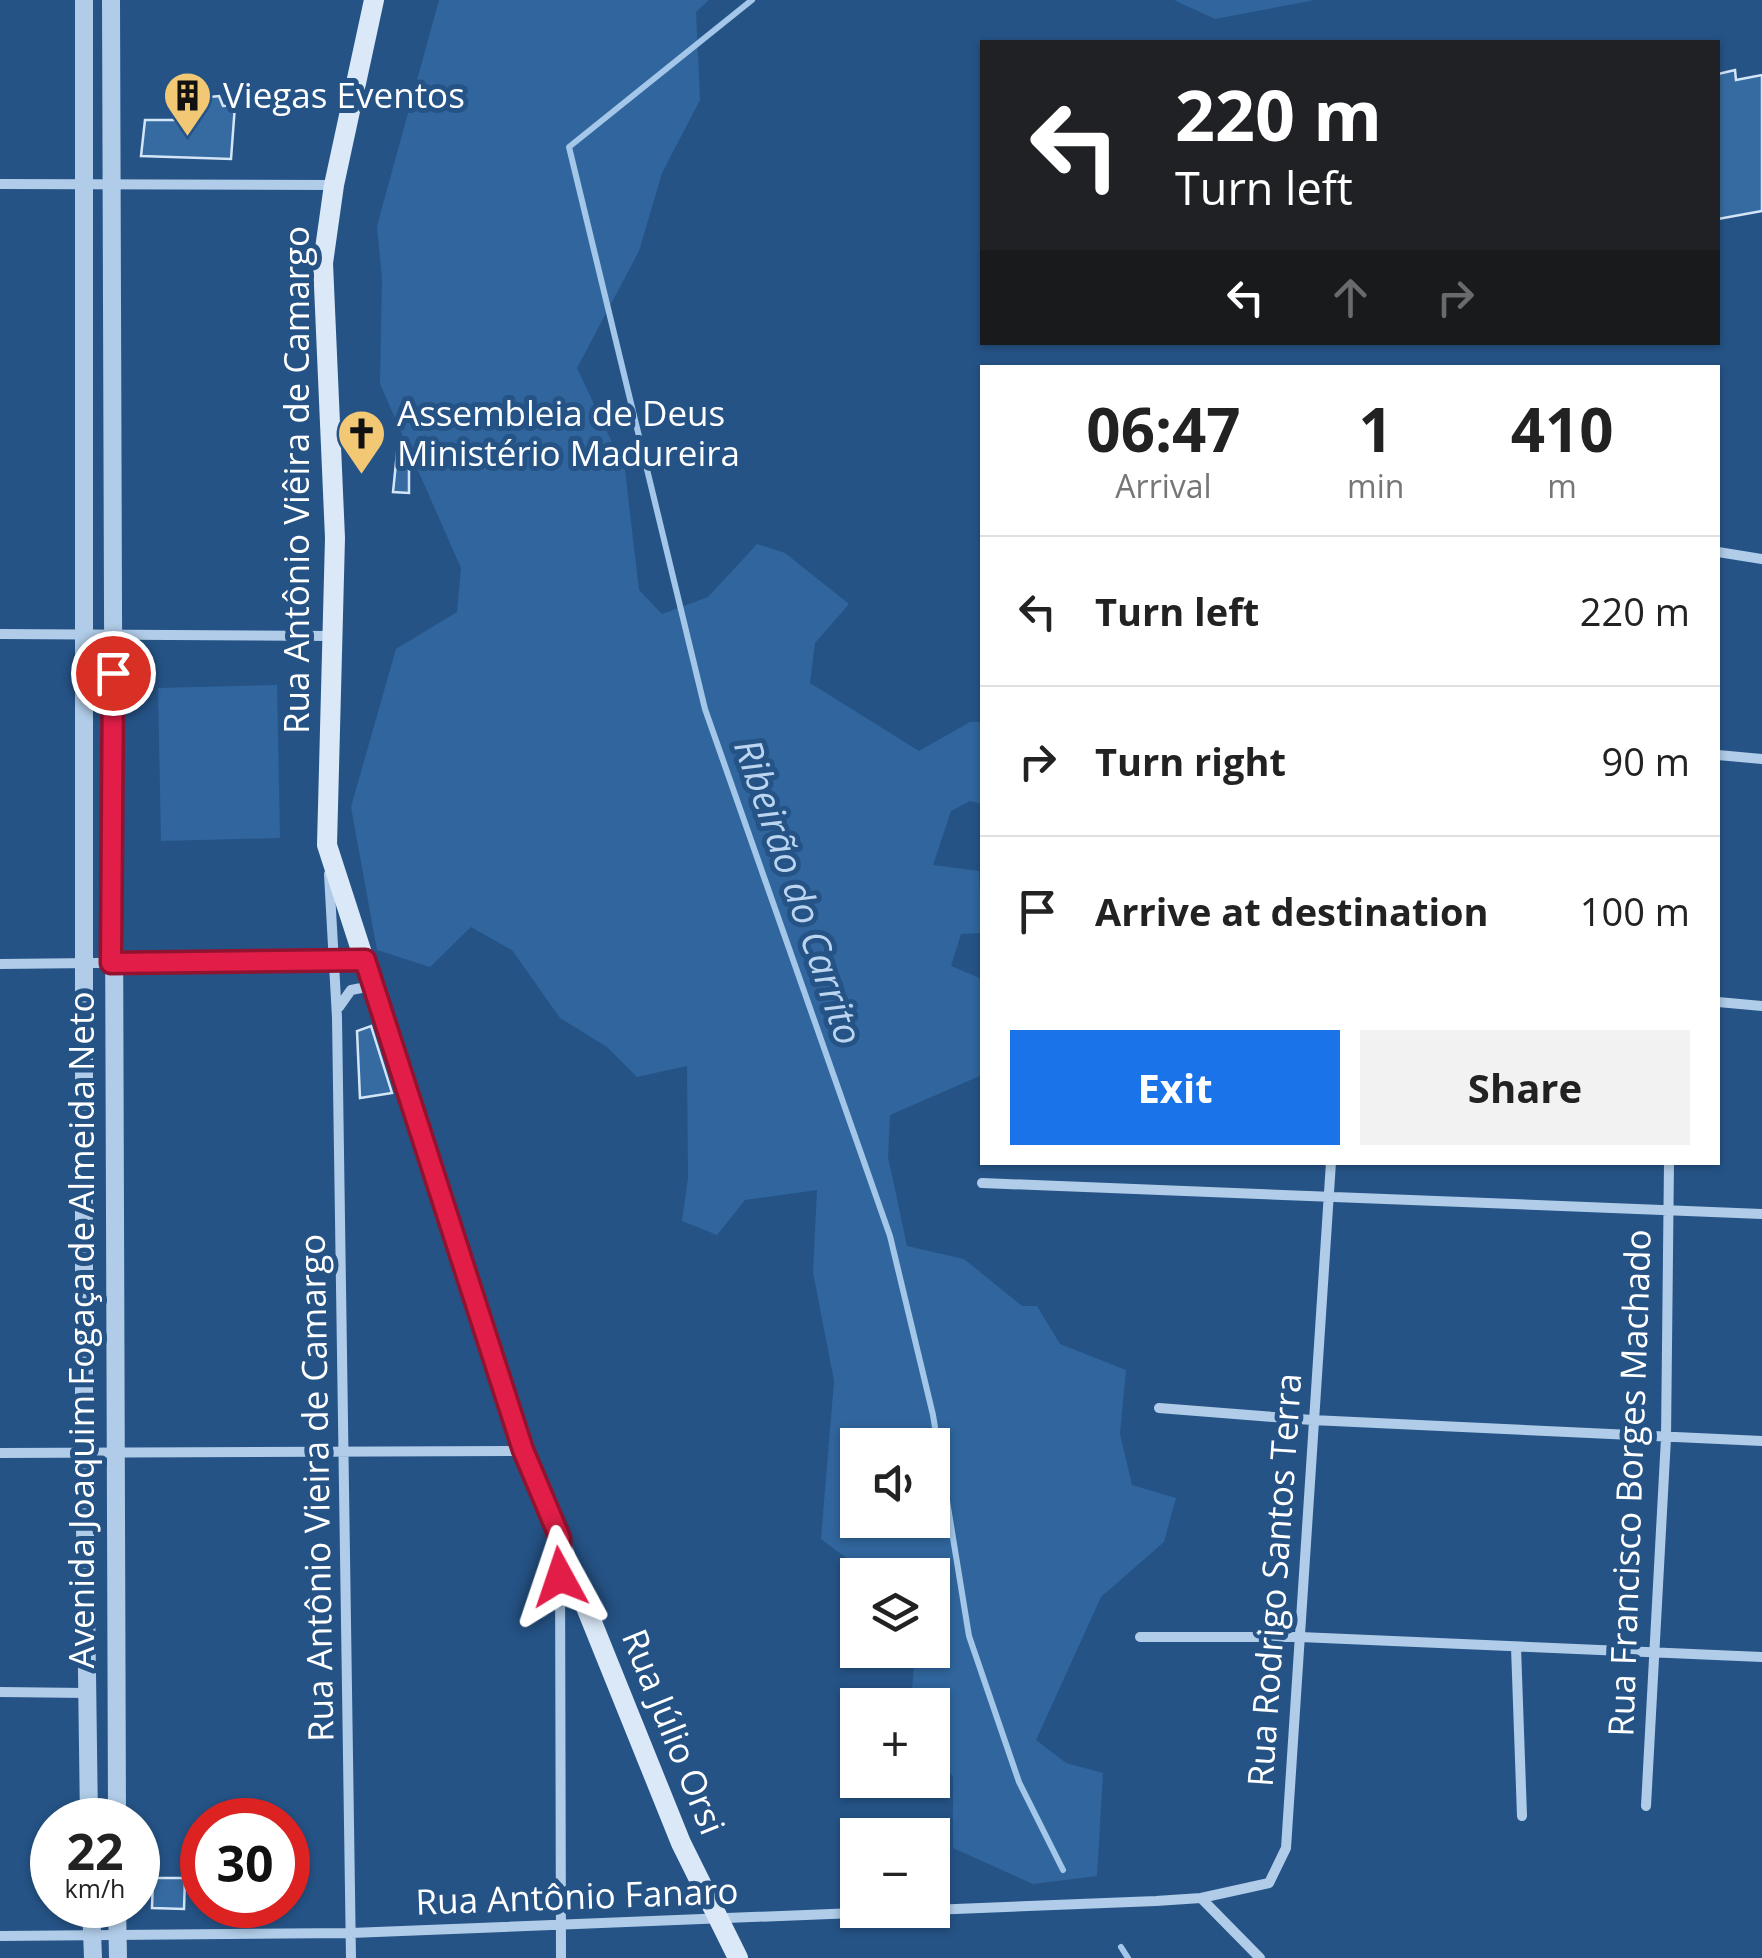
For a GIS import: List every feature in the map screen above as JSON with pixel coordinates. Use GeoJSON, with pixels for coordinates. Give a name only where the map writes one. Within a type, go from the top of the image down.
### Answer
{"type":"FeatureCollection","features":[{"type":"Feature","properties":{"kind":"main road","name":"Rua Antônio Viêira de Camargo"},"geometry":{"type":"LineString","coordinates":[[327,844],[335,538],[323,263],[334,185],[374,0]]}},
{"type":"Feature","properties":{"kind":"main road","name":"Rua Júlio Orsi"},"geometry":{"type":"LineString","coordinates":[[327,844],[523,1450],[681,1842],[738,1958]]}},
{"type":"Feature","properties":{"kind":"street","name":"Avenida Joaquim Fogaça de Almeida Neto"},"geometry":{"type":"LineString","coordinates":[[84,0],[84,1452],[89,1798]]}},
{"type":"Feature","properties":{"kind":"street","name":"Avenida Joaquim Fogaça de Almeida Neto"},"geometry":{"type":"LineString","coordinates":[[111,0],[111,963],[118,1798]]}},
{"type":"Feature","properties":{"kind":"street"},"geometry":{"type":"LineString","coordinates":[[0,184],[334,185]]}},
{"type":"Feature","properties":{"kind":"street"},"geometry":{"type":"LineString","coordinates":[[1720,552],[1762,559]]}},
{"type":"Feature","properties":{"kind":"street"},"geometry":{"type":"LineString","coordinates":[[0,634],[330,636]]}},
{"type":"Feature","properties":{"kind":"street"},"geometry":{"type":"LineString","coordinates":[[1720,755],[1762,759]]}},
{"type":"Feature","properties":{"kind":"street","name":"Rua Antônio Vieira de Camargo"},"geometry":{"type":"LineString","coordinates":[[327,844],[337,1018],[351,1958]]}},
{"type":"Feature","properties":{"kind":"street"},"geometry":{"type":"LineString","coordinates":[[0,964],[365,960]]}},
{"type":"Feature","properties":{"kind":"street"},"geometry":{"type":"LineString","coordinates":[[337,1018],[345,995],[373,986]]}},
{"type":"Feature","properties":{"kind":"street"},"geometry":{"type":"LineString","coordinates":[[1720,1002],[1762,1006]]}},
{"type":"Feature","properties":{"kind":"street","name":"Rua Rodrigo Santos Terra"},"geometry":{"type":"LineString","coordinates":[[1156,1902],[1201,1898],[1269,1883],[1286,1848],[1331,1165]]}},
{"type":"Feature","properties":{"kind":"street","name":"Rua Francisco Borges Machado"},"geometry":{"type":"LineString","coordinates":[[1646,1806],[1666,1438],[1669,1165]]}},
{"type":"Feature","properties":{"kind":"street"},"geometry":{"type":"LineString","coordinates":[[982,1183],[1762,1214]]}},
{"type":"Feature","properties":{"kind":"street"},"geometry":{"type":"LineString","coordinates":[[1159,1408],[1312,1420],[1762,1441]]}},
{"type":"Feature","properties":{"kind":"street"},"geometry":{"type":"LineString","coordinates":[[0,1453],[523,1450]]}},
{"type":"Feature","properties":{"kind":"street"},"geometry":{"type":"LineString","coordinates":[[560,1538],[561,1958]]}},
{"type":"Feature","properties":{"kind":"street"},"geometry":{"type":"LineString","coordinates":[[1140,1637],[1300,1636],[1762,1657]]}},
{"type":"Feature","properties":{"kind":"street"},"geometry":{"type":"LineString","coordinates":[[1516,1646],[1522,1816]]}},
{"type":"Feature","properties":{"kind":"street"},"geometry":{"type":"LineString","coordinates":[[0,1692],[87,1692]]}},
{"type":"Feature","properties":{"kind":"street"},"geometry":{"type":"LineString","coordinates":[[1201,1898],[1260,1958]]}},
{"type":"Feature","properties":{"kind":"street","name":"Rua Antônio Fanaro"},"geometry":{"type":"LineString","coordinates":[[0,1936],[351,1933],[1156,1902]]}},
{"type":"Feature","properties":{"kind":"street"},"geometry":{"type":"LineString","coordinates":[[92,1928],[92,1958]]}},
{"type":"Feature","properties":{"kind":"street"},"geometry":{"type":"LineString","coordinates":[[118,1928],[118,1958]]}},
{"type":"Feature","properties":{"kind":"shaded area"},"geometry":{"type":"Polygon","coordinates":[[[439,0],[709,0],[696,12],[700,100],[662,173],[639,251],[577,368],[625,470],[639,590],[662,614],[708,597],[757,544],[785,553],[849,604],[815,643],[810,683],[919,751],[970,722],[980,722],[980,804],[970,801],[951,811],[933,865],[979,871],[980,933],[961,934],[951,966],[980,978],[980,1076],[890,1115],[888,1157],[907,1246],[964,1259],[1022,1306],[1037,1306],[1060,1344],[1126,1370],[1120,1434],[1132,1485],[1176,1498],[1164,1542],[1101,1597],[1036,1740],[1066,1763],[1103,1773],[1097,1876],[1033,1884],[953,1848],[950,1688],[912,1688],[914,1668],[950,1668],[950,1558],[846,1558],[821,1539],[834,1381],[813,1272],[817,1190],[745,1200],[717,1235],[682,1221],[688,1178],[687,1066],[637,1077],[607,1047],[560,1018],[512,950],[471,927],[430,967],[377,950],[351,807],[396,649],[457,612],[461,568],[380,384],[382,278],[377,226],[439,0]]]}},
{"type":"Feature","properties":{"kind":"shaded area"},"geometry":{"type":"Polygon","coordinates":[[[1174,0],[1315,0],[1215,19],[1174,0]]]}},
{"type":"Feature","properties":{"kind":"shaded area"},"geometry":{"type":"Polygon","coordinates":[[[277,685],[280,838],[161,841],[158,688],[277,685]]]}},
{"type":"Feature","properties":{"kind":"building"},"geometry":{"type":"Polygon","coordinates":[[[1735,70],[1736,80],[1762,75],[1762,211],[1720,219],[1720,74],[1735,70]]]}},
{"type":"Feature","properties":{"kind":"building","name":"Viegas Eventos"},"geometry":{"type":"Polygon","coordinates":[[[219,96],[223,106],[235,105],[231,159],[141,156],[145,120],[183,120],[183,109],[197,108],[200,98],[219,96]]]}},
{"type":"Feature","properties":{"kind":"building"},"geometry":{"type":"Polygon","coordinates":[[[398,443],[409,443],[409,493],[393,492],[398,443]]]}},
{"type":"Feature","properties":{"kind":"building"},"geometry":{"type":"Polygon","coordinates":[[[371,1026],[392,1093],[360,1098],[357,1031],[371,1026]]]}},
{"type":"Feature","properties":{"kind":"building"},"geometry":{"type":"Polygon","coordinates":[[[160,1878],[180,1878],[180,1909],[160,1908],[160,1878]]]}},
{"type":"Feature","properties":{"kind":"waterway","name":"Ribeirão do Carrito"},"geometry":{"type":"LineString","coordinates":[[752,0],[569,147],[705,709],[890,1236],[933,1415],[969,1636],[1019,1782],[1063,1870]]}},
{"type":"Feature","properties":{"kind":"waterway","name":"Ribeirão do Carrito"},"geometry":{"type":"LineString","coordinates":[[1121,1947],[1128,1958]]}},
{"type":"Feature","properties":{"kind":"place","name":"Viegas Eventos"},"geometry":{"type":"Point","coordinates":[188,138]}},
{"type":"Feature","properties":{"kind":"place","name":"Assembleia de Deus Ministério Madureira"},"geometry":{"type":"Point","coordinates":[362,476]}},
{"type":"Feature","properties":{"kind":"route"},"geometry":{"type":"LineString","coordinates":[[113,673],[111,963],[365,960],[523,1450],[560,1538],[560,1577]]}}]}
